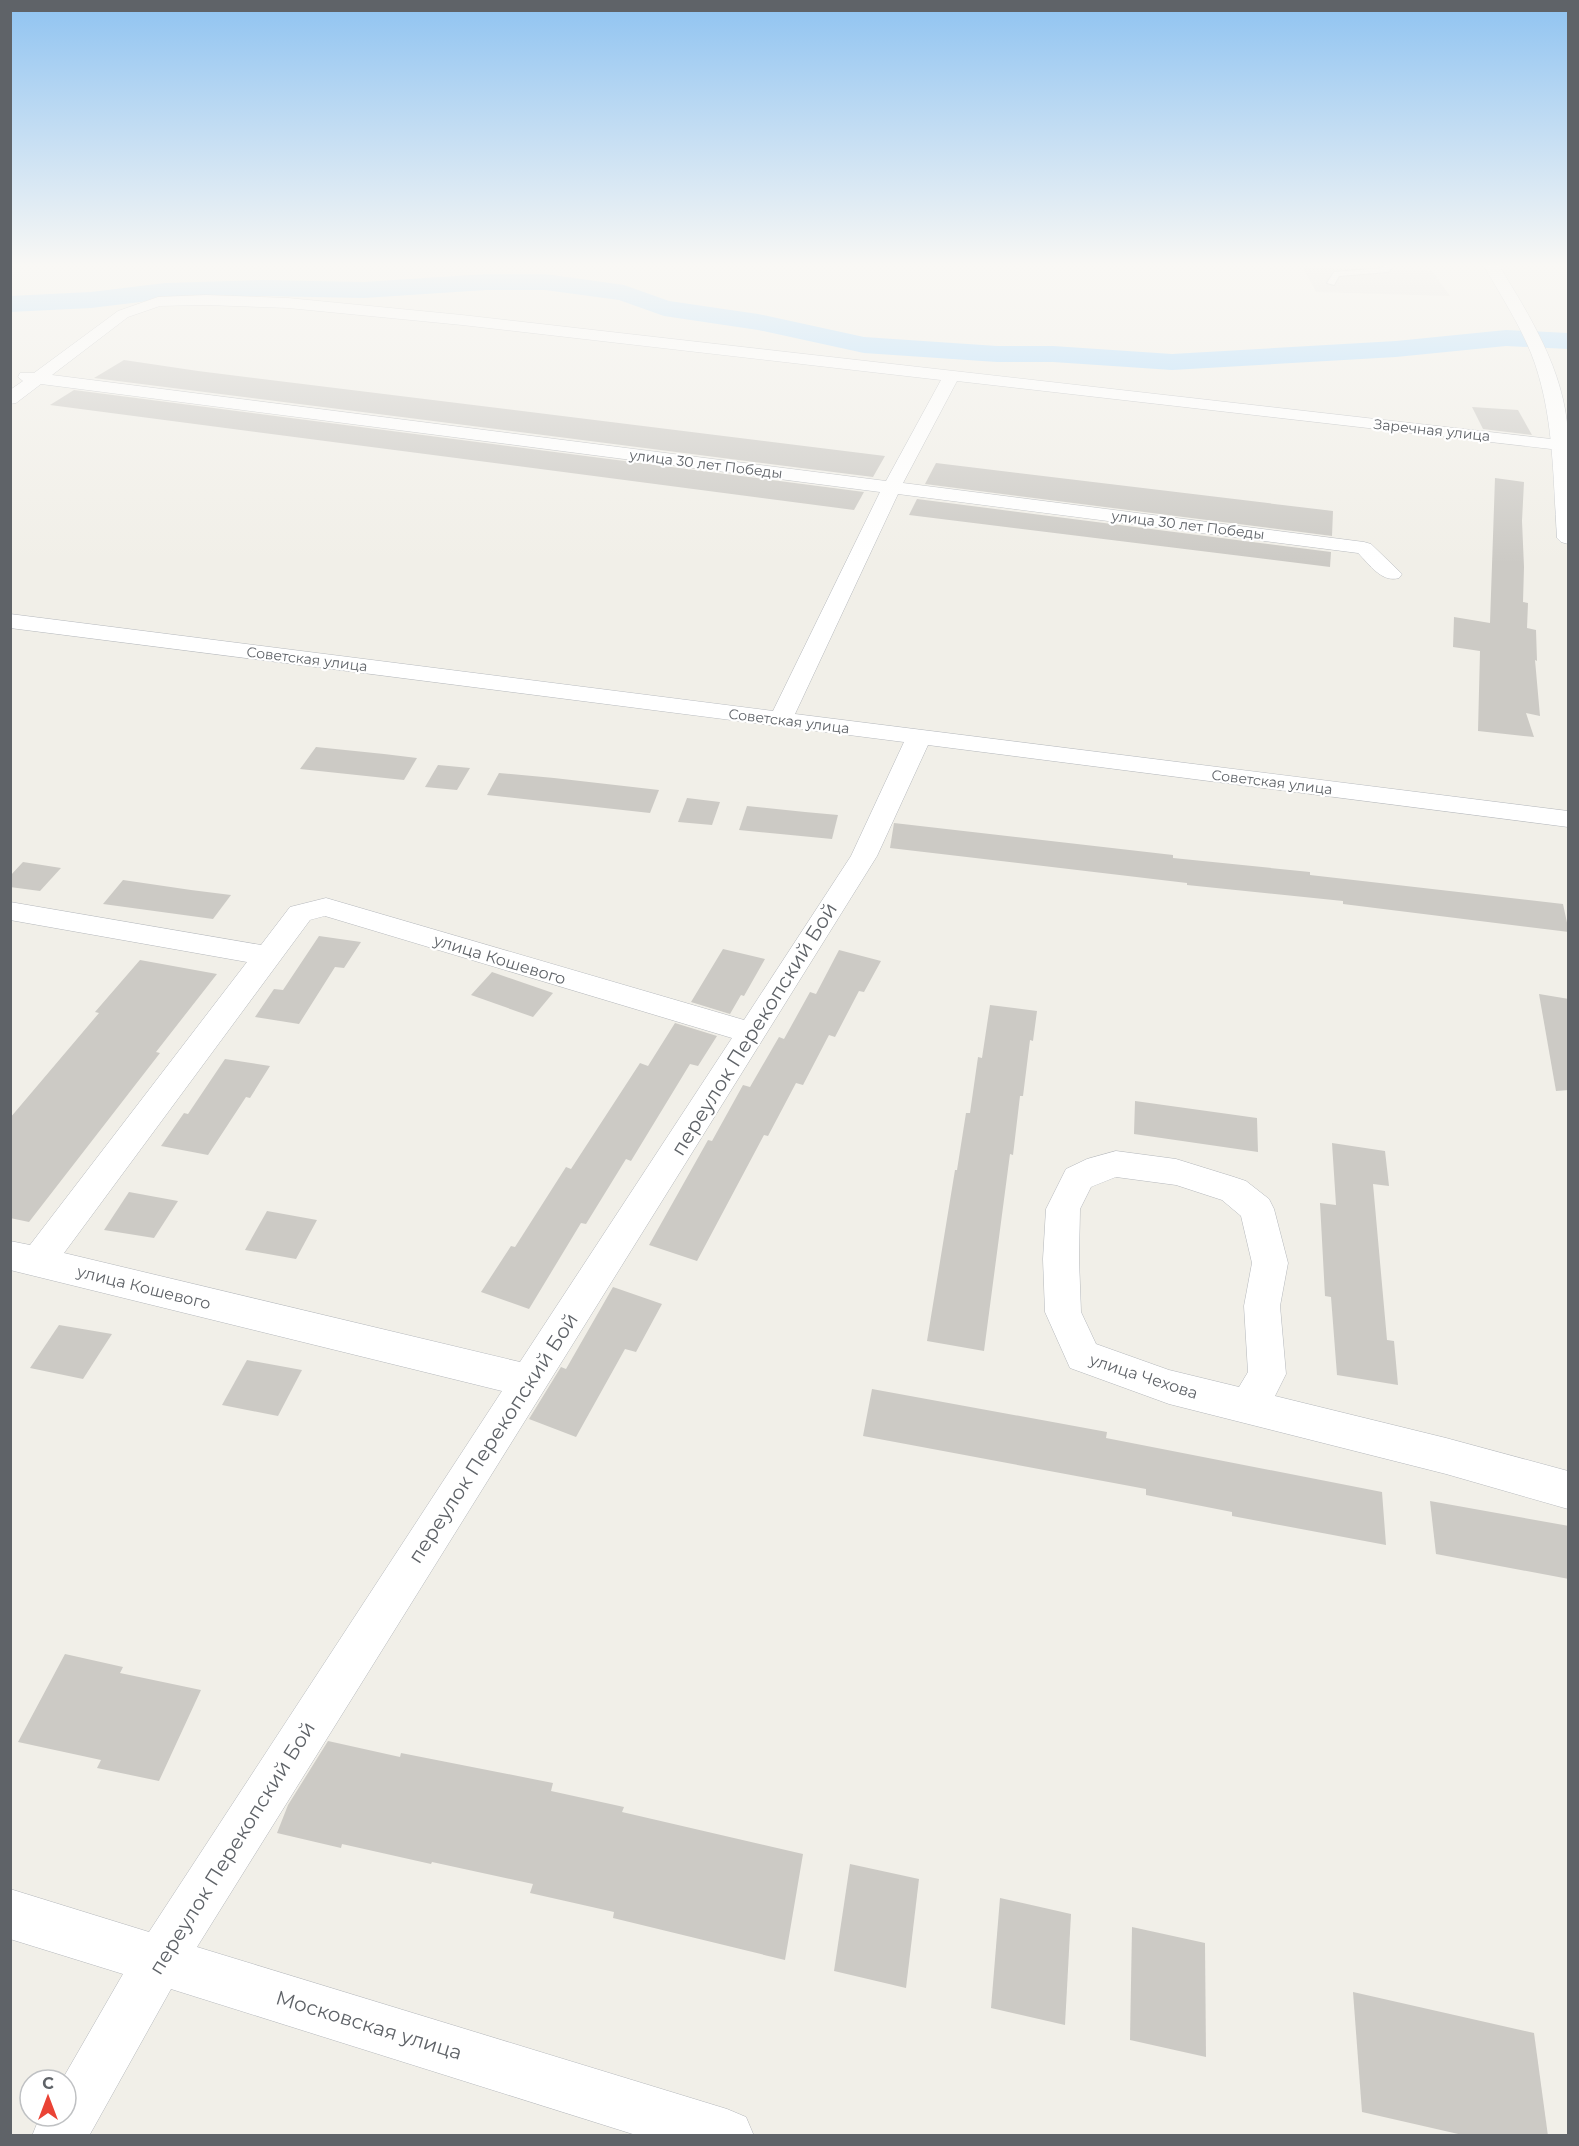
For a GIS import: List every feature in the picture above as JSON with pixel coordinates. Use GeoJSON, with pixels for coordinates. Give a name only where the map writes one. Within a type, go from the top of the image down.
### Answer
{"type":"FeatureCollection","features":[{"type":"Feature","properties":{"kind":"main road"},"geometry":{"type":"LineString","coordinates":[[1544,364],[1563,437],[1569,538]]}},
{"type":"Feature","properties":{"kind":"street","name":"Заречная улица"},"geometry":{"type":"LineString","coordinates":[[10,399],[55,364]]}},
{"type":"Feature","properties":{"kind":"street","name":"Заречная улица"},"geometry":{"type":"LineString","coordinates":[[844,364],[1563,437]]}},
{"type":"Feature","properties":{"kind":"street","name":"улица 30 лет Победы"},"geometry":{"type":"LineString","coordinates":[[10,375],[1364,548],[1392,574]]}},
{"type":"Feature","properties":{"kind":"street"},"geometry":{"type":"LineString","coordinates":[[780,720],[892,487],[951,376]]}},
{"type":"Feature","properties":{"kind":"street","name":"Советская улица"},"geometry":{"type":"LineString","coordinates":[[10,621],[1569,819]]}},
{"type":"Feature","properties":{"kind":"street","name":"переулок Перекопский Бой"},"geometry":{"type":"LineString","coordinates":[[59,2136],[160,1960],[864,856],[919,738]]}},
{"type":"Feature","properties":{"kind":"street","name":"улица Кошевого"},"geometry":{"type":"LineString","coordinates":[[530,1381],[24,1258],[268,956],[300,913],[326,907],[751,1033]]}},
{"type":"Feature","properties":{"kind":"street"},"geometry":{"type":"LineString","coordinates":[[10,911],[268,956]]}},
{"type":"Feature","properties":{"kind":"street","name":"улица Чехова"},"geometry":{"type":"LineString","coordinates":[[1247,1408],[1267,1374],[1262,1306],[1270,1263],[1257,1209],[1234,1190],[1176,1172],[1116,1164],[1099,1167],[1078,1178],[1063,1209],[1061,1259],[1063,1312],[1083,1356],[1169,1387],[1247,1408],[1446,1456],[1569,1490]]}},
{"type":"Feature","properties":{"kind":"street","name":"Московская улица"},"geometry":{"type":"LineString","coordinates":[[10,1914],[728,2136]]}},
{"type":"Feature","properties":{"kind":"building"},"geometry":{"type":"Polygon","coordinates":[[[117,364],[152,364],[885,456],[873,477],[94,378],[117,364]]]}},
{"type":"Feature","properties":{"kind":"building"},"geometry":{"type":"Polygon","coordinates":[[[74,390],[864,492],[854,510],[50,405],[74,390]]]}},
{"type":"Feature","properties":{"kind":"building"},"geometry":{"type":"Polygon","coordinates":[[[1472,407],[1518,410],[1532,435],[1483,429],[1472,407]]]}},
{"type":"Feature","properties":{"kind":"building"},"geometry":{"type":"Polygon","coordinates":[[[936,463],[1333,511],[1332,536],[925,484],[936,463]]]}},
{"type":"Feature","properties":{"kind":"building"},"geometry":{"type":"Polygon","coordinates":[[[1495,478],[1524,482],[1523,602],[1528,603],[1527,628],[1536,630],[1537,661],[1535,660],[1540,716],[1526,713],[1534,737],[1478,731],[1480,651],[1453,647],[1454,617],[1490,623],[1495,478]]]}},
{"type":"Feature","properties":{"kind":"building"},"geometry":{"type":"Polygon","coordinates":[[[917,499],[1331,552],[1330,567],[909,515],[917,499]]]}},
{"type":"Feature","properties":{"kind":"building"},"geometry":{"type":"Polygon","coordinates":[[[316,747],[417,758],[404,780],[300,769],[316,747]]]}},
{"type":"Feature","properties":{"kind":"building"},"geometry":{"type":"Polygon","coordinates":[[[438,765],[470,768],[457,790],[425,787],[438,765]]]}},
{"type":"Feature","properties":{"kind":"building"},"geometry":{"type":"Polygon","coordinates":[[[499,773],[659,790],[650,813],[487,795],[499,773]]]}},
{"type":"Feature","properties":{"kind":"building"},"geometry":{"type":"Polygon","coordinates":[[[687,798],[720,802],[712,825],[678,822],[687,798]]]}},
{"type":"Feature","properties":{"kind":"building"},"geometry":{"type":"Polygon","coordinates":[[[747,806],[838,815],[832,839],[739,830],[747,806]]]}},
{"type":"Feature","properties":{"kind":"building"},"geometry":{"type":"Polygon","coordinates":[[[894,823],[1563,904],[1569,932],[1343,904],[1343,901],[1187,885],[1187,883],[890,848],[894,823]]]}},
{"type":"Feature","properties":{"kind":"building"},"geometry":{"type":"Polygon","coordinates":[[[23,862],[61,868],[40,891],[10,887],[10,876],[23,862]]]}},
{"type":"Feature","properties":{"kind":"building"},"geometry":{"type":"Polygon","coordinates":[[[123,880],[231,895],[213,919],[103,904],[123,880]]]}},
{"type":"Feature","properties":{"kind":"building"},"geometry":{"type":"Polygon","coordinates":[[[319,936],[361,942],[344,968],[335,967],[299,1024],[255,1017],[274,989],[283,990],[319,936]]]}},
{"type":"Feature","properties":{"kind":"building"},"geometry":{"type":"Polygon","coordinates":[[[723,949],[765,959],[744,996],[741,995],[730,1014],[691,1002],[723,949]]]}},
{"type":"Feature","properties":{"kind":"building"},"geometry":{"type":"Polygon","coordinates":[[[839,950],[881,961],[864,992],[859,991],[835,1037],[829,1035],[803,1085],[796,1083],[768,1136],[764,1135],[697,1261],[649,1245],[708,1140],[712,1141],[743,1085],[750,1087],[779,1037],[784,1039],[810,992],[816,994],[839,950]]]}},
{"type":"Feature","properties":{"kind":"building"},"geometry":{"type":"Polygon","coordinates":[[[140,960],[217,974],[156,1052],[160,1053],[29,1222],[10,1218],[10,1118],[99,1013],[95,1012],[140,960]]]}},
{"type":"Feature","properties":{"kind":"building"},"geometry":{"type":"Polygon","coordinates":[[[492,972],[553,993],[533,1017],[471,995],[492,972]]]}},
{"type":"Feature","properties":{"kind":"building"},"geometry":{"type":"Polygon","coordinates":[[[1539,994],[1569,999],[1569,1090],[1556,1091],[1539,994]]]}},
{"type":"Feature","properties":{"kind":"building"},"geometry":{"type":"Polygon","coordinates":[[[990,1005],[1037,1011],[1033,1041],[1030,1040],[1023,1096],[1020,1096],[1013,1155],[1010,1154],[984,1351],[927,1341],[955,1170],[957,1170],[966,1113],[970,1113],[978,1057],[982,1058],[990,1005]]]}},
{"type":"Feature","properties":{"kind":"building"},"geometry":{"type":"Polygon","coordinates":[[[675,1023],[717,1036],[698,1066],[690,1064],[631,1161],[626,1159],[586,1224],[581,1223],[529,1309],[481,1292],[511,1246],[515,1247],[566,1167],[571,1169],[640,1063],[648,1066],[675,1023]]]}},
{"type":"Feature","properties":{"kind":"building"},"geometry":{"type":"Polygon","coordinates":[[[225,1059],[270,1066],[250,1098],[246,1097],[208,1155],[161,1146],[184,1113],[188,1114],[225,1059]]]}},
{"type":"Feature","properties":{"kind":"building"},"geometry":{"type":"Polygon","coordinates":[[[1135,1101],[1257,1118],[1258,1152],[1134,1134],[1135,1101]]]}},
{"type":"Feature","properties":{"kind":"building"},"geometry":{"type":"Polygon","coordinates":[[[1332,1143],[1385,1151],[1389,1186],[1373,1184],[1387,1340],[1394,1341],[1398,1385],[1337,1375],[1331,1297],[1325,1296],[1320,1203],[1336,1205],[1332,1143]]]}},
{"type":"Feature","properties":{"kind":"building"},"geometry":{"type":"Polygon","coordinates":[[[129,1192],[178,1201],[154,1238],[104,1230],[129,1192]]]}},
{"type":"Feature","properties":{"kind":"building"},"geometry":{"type":"Polygon","coordinates":[[[267,1211],[317,1220],[296,1259],[245,1250],[267,1211]]]}},
{"type":"Feature","properties":{"kind":"building"},"geometry":{"type":"Polygon","coordinates":[[[613,1287],[662,1304],[636,1352],[625,1349],[576,1437],[529,1419],[561,1367],[566,1369],[613,1287]]]}},
{"type":"Feature","properties":{"kind":"building"},"geometry":{"type":"Polygon","coordinates":[[[59,1325],[112,1334],[83,1379],[30,1368],[59,1325]]]}},
{"type":"Feature","properties":{"kind":"building"},"geometry":{"type":"Polygon","coordinates":[[[247,1360],[302,1370],[278,1416],[222,1405],[247,1360]]]}},
{"type":"Feature","properties":{"kind":"building"},"geometry":{"type":"Polygon","coordinates":[[[872,1389],[1107,1432],[1106,1438],[1382,1492],[1386,1545],[1232,1516],[1232,1512],[1146,1495],[1146,1489],[863,1436],[872,1389]]]}},
{"type":"Feature","properties":{"kind":"building"},"geometry":{"type":"Polygon","coordinates":[[[1430,1501],[1569,1526],[1569,1579],[1436,1554],[1430,1501]]]}},
{"type":"Feature","properties":{"kind":"building"},"geometry":{"type":"Polygon","coordinates":[[[65,1654],[123,1667],[120,1673],[201,1690],[159,1781],[97,1768],[101,1760],[18,1742],[65,1654]]]}},
{"type":"Feature","properties":{"kind":"building"},"geometry":{"type":"Polygon","coordinates":[[[328,1741],[400,1757],[401,1753],[553,1783],[551,1791],[624,1807],[622,1812],[803,1854],[785,1960],[613,1918],[614,1912],[530,1893],[533,1884],[342,1844],[341,1848],[277,1833],[288,1805],[328,1741]]]}},
{"type":"Feature","properties":{"kind":"building"},"geometry":{"type":"Polygon","coordinates":[[[850,1864],[919,1879],[906,1988],[834,1971],[850,1864]]]}},
{"type":"Feature","properties":{"kind":"building"},"geometry":{"type":"Polygon","coordinates":[[[1000,1898],[1071,1914],[1065,2025],[991,2008],[1000,1898]]]}},
{"type":"Feature","properties":{"kind":"building"},"geometry":{"type":"Polygon","coordinates":[[[1132,1927],[1205,1943],[1206,2057],[1130,2040],[1132,1927]]]}},
{"type":"Feature","properties":{"kind":"building"},"geometry":{"type":"Polygon","coordinates":[[[1353,1992],[1534,2033],[1548,2136],[1467,2136],[1362,2112],[1353,1992]]]}}]}
